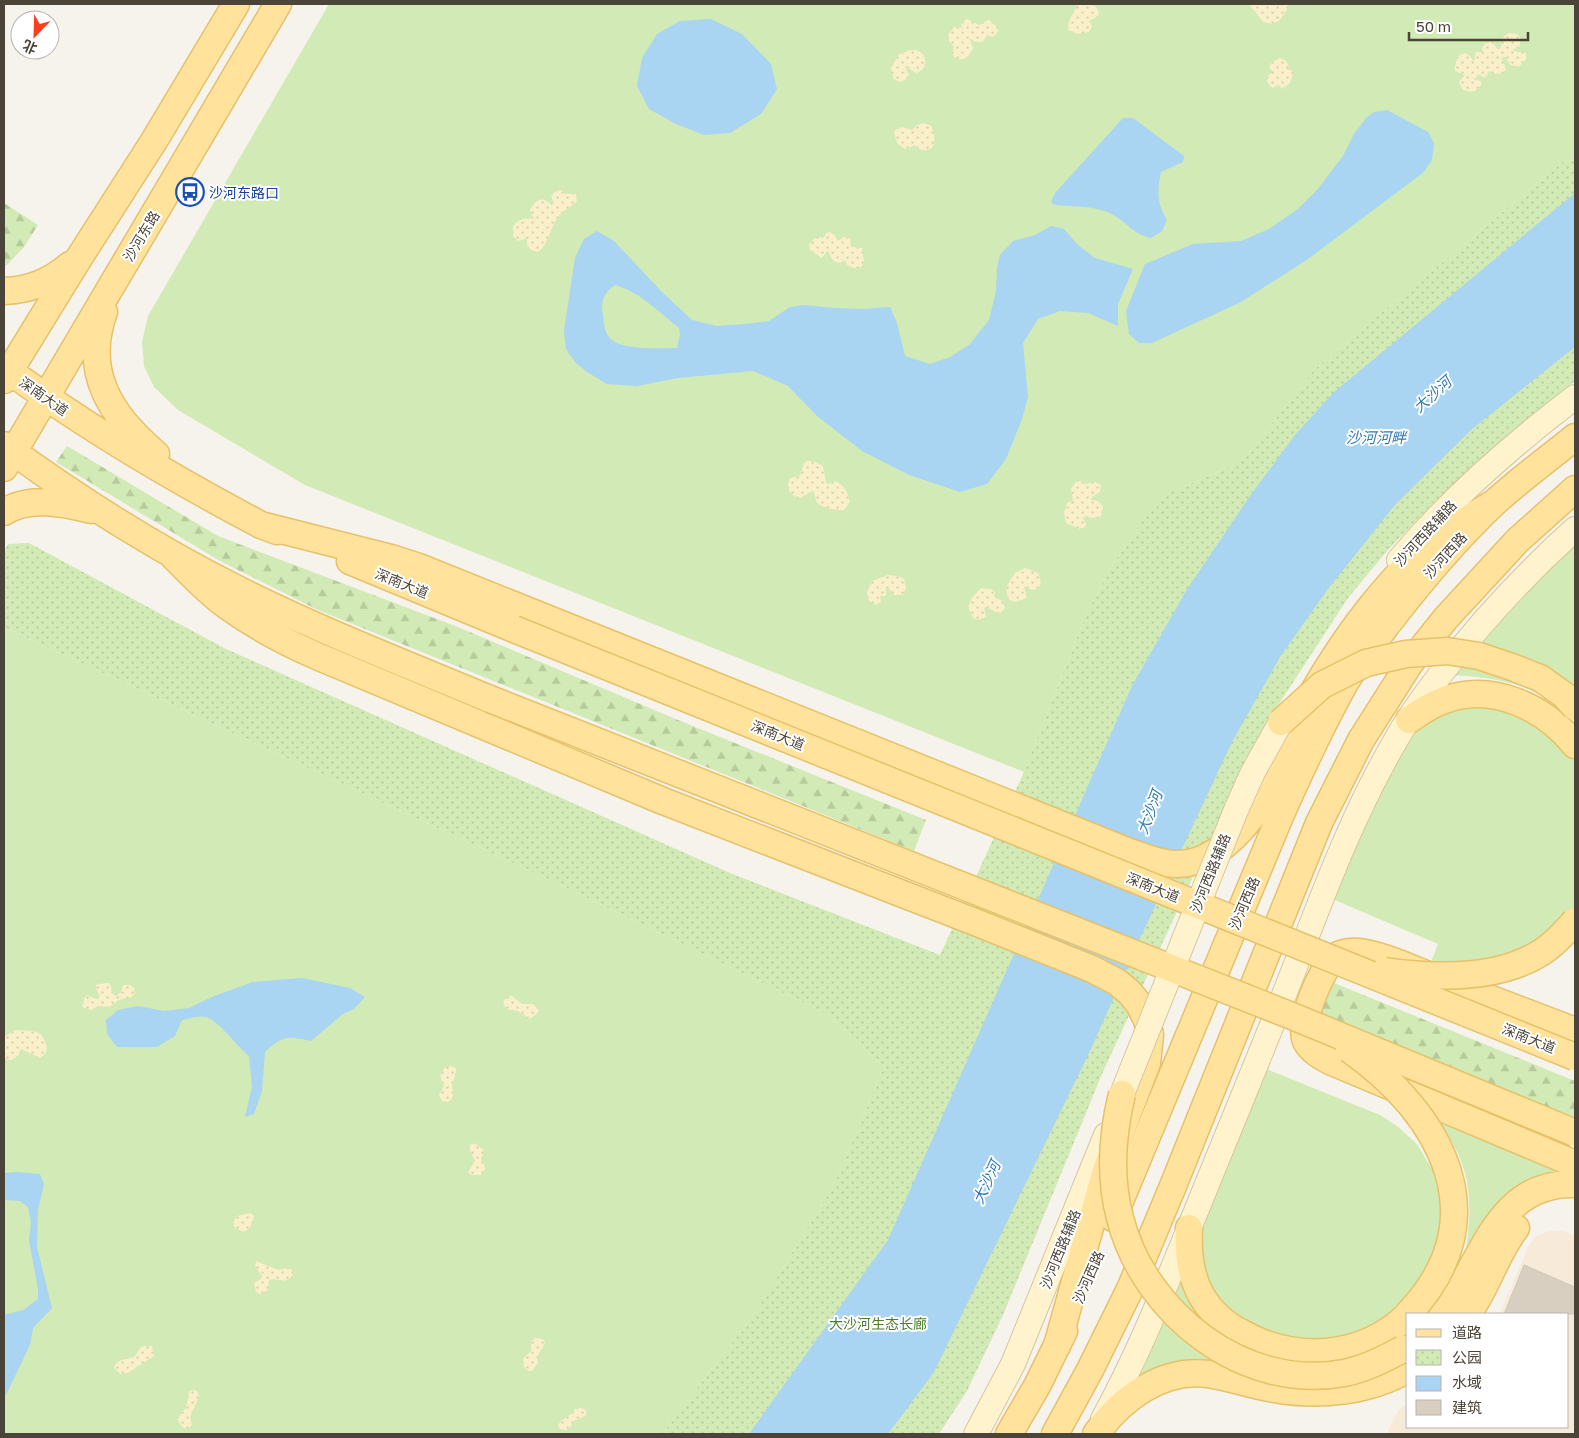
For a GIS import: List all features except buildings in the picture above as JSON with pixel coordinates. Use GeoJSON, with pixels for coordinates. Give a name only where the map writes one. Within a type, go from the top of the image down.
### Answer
{"type":"FeatureCollection","features":[{"type":"Feature","properties":{"kind":"main road"},"geometry":{"type":"LineString","coordinates":[[6,373],[154,141],[236,4]]}},
{"type":"Feature","properties":{"kind":"main road","name":"沙河东路"},"geometry":{"type":"LineString","coordinates":[[7,455],[46,398],[278,4]]}},
{"type":"Feature","properties":{"kind":"main road"},"geometry":{"type":"LineString","coordinates":[[4,291],[36,286],[56,277],[78,258]]}},
{"type":"Feature","properties":{"kind":"main road"},"geometry":{"type":"LineString","coordinates":[[120,271],[101,325],[97,360],[100,380],[117,415],[129,429],[204,495]]}},
{"type":"Feature","properties":{"kind":"main road","name":"深南大道"},"geometry":{"type":"LineString","coordinates":[[6,373],[84,423],[204,495],[261,524],[514,629],[1575,1057]]}},
{"type":"Feature","properties":{"kind":"main road","name":"沙河西路辅路"},"geometry":{"type":"LineString","coordinates":[[976,1434],[1006,1379],[1028,1332],[1236,810],[1253,772],[1281,722],[1339,635],[1407,550],[1482,473],[1521,439],[1575,397]]}},
{"type":"Feature","properties":{"kind":"main road","name":"沙河西路"},"geometry":{"type":"LineString","coordinates":[[1009,1434],[1037,1386],[1057,1346],[1102,1244],[1281,814],[1324,723],[1347,680],[1397,612],[1440,560],[1492,504],[1575,437]]}},
{"type":"Feature","properties":{"kind":"main road"},"geometry":{"type":"LineString","coordinates":[[7,455],[170,554],[266,602],[490,699],[1292,1016],[1575,1133]]}},
{"type":"Feature","properties":{"kind":"main road"},"geometry":{"type":"LineString","coordinates":[[1054,1434],[1090,1370],[1130,1289],[1319,823],[1361,740],[1410,663],[1446,618],[1516,541],[1575,489]]}},
{"type":"Feature","properties":{"kind":"main road"},"geometry":{"type":"LineString","coordinates":[[4,512],[21,505],[57,503],[104,513]]}},
{"type":"Feature","properties":{"kind":"main road"},"geometry":{"type":"LineString","coordinates":[[261,524],[419,567],[1144,857],[1176,864],[1201,860],[1214,853],[1233,838],[1254,814],[1296,722],[1348,636],[1385,590],[1422,552],[1457,525],[1492,504]]}},
{"type":"Feature","properties":{"kind":"main road"},"geometry":{"type":"LineString","coordinates":[[1095,1434],[1120,1388],[1136,1353],[1189,1228],[1341,850],[1374,780],[1408,720],[1479,626],[1505,596],[1575,529]]}},
{"type":"Feature","properties":{"kind":"main road"},"geometry":{"type":"LineString","coordinates":[[170,554],[226,605],[267,632],[293,646],[663,801],[1092,969],[1117,982],[1129,992],[1139,1004],[1147,1020],[1150,1035],[1147,1063],[1106,1170],[1057,1346]]}},
{"type":"Feature","properties":{"kind":"main road"},"geometry":{"type":"LineString","coordinates":[[1281,722],[1322,685],[1366,663],[1406,654],[1447,651],[1478,656],[1540,678],[1575,707]]}},
{"type":"Feature","properties":{"kind":"main road"},"geometry":{"type":"LineString","coordinates":[[1408,720],[1442,700],[1462,695],[1482,694],[1522,703],[1543,714],[1569,737]]}},
{"type":"Feature","properties":{"kind":"main road"},"geometry":{"type":"LineString","coordinates":[[1322,955],[1374,970],[1438,976],[1468,974],[1496,970],[1541,953],[1560,938],[1575,921]]}},
{"type":"Feature","properties":{"kind":"main road"},"geometry":{"type":"LineString","coordinates":[[1575,1031],[1389,960],[1358,952],[1336,956],[1328,964],[1307,1011],[1304,1030],[1305,1040],[1321,1057],[1575,1164]]}},
{"type":"Feature","properties":{"kind":"main road"},"geometry":{"type":"LineString","coordinates":[[1292,1016],[1328,1035],[1359,1056],[1387,1080],[1408,1102],[1425,1124],[1447,1168],[1453,1192],[1452,1239],[1445,1262],[1434,1283],[1410,1313]]}},
{"type":"Feature","properties":{"kind":"main road"},"geometry":{"type":"LineString","coordinates":[[1122,1094],[1116,1125],[1113,1159],[1116,1199],[1124,1232],[1132,1252],[1151,1286],[1197,1333],[1211,1344],[1241,1360],[1272,1371],[1305,1376],[1342,1373],[1358,1369],[1388,1357],[1406,1346]]}},
{"type":"Feature","properties":{"kind":"main road"},"geometry":{"type":"LineString","coordinates":[[1443,1313],[1459,1291],[1481,1250],[1504,1214],[1530,1193],[1543,1187],[1561,1183],[1575,1185]]}},
{"type":"Feature","properties":{"kind":"main road"},"geometry":{"type":"LineString","coordinates":[[1469,1313],[1483,1290],[1499,1254],[1522,1221],[1537,1206],[1555,1194],[1575,1185]]}},
{"type":"Feature","properties":{"kind":"main road"},"geometry":{"type":"LineString","coordinates":[[1189,1228],[1188,1249],[1196,1286],[1218,1317],[1254,1340],[1277,1348],[1302,1353],[1326,1352],[1350,1348],[1388,1331],[1406,1317]]}},
{"type":"Feature","properties":{"kind":"main road"},"geometry":{"type":"LineString","coordinates":[[1080,1434],[1130,1289]]}},
{"type":"Feature","properties":{"kind":"main road"},"geometry":{"type":"LineString","coordinates":[[1095,1434],[1126,1400],[1152,1384],[1170,1378],[1206,1374],[1276,1390],[1317,1392],[1337,1391],[1372,1384],[1406,1371]]}},
{"type":"Feature","properties":{"kind":"shaded area"},"geometry":{"type":"Polygon","coordinates":[[[1550,1231],[1564,1231],[1575,1236],[1575,1434],[1387,1434],[1398,1410],[1406,1405],[1406,1428],[1569,1428],[1569,1313],[1500,1313],[1528,1247],[1536,1236],[1550,1231]]]}},
{"type":"Feature","properties":{"kind":"green space"},"geometry":{"type":"Polygon","coordinates":[[[329,4],[1575,4],[1575,152],[1314,370],[1249,453],[1233,466],[1168,493],[1143,520],[1110,569],[1086,615],[1024,772],[305,485],[178,410],[154,387],[144,366],[142,342],[148,316],[329,4]]]}},
{"type":"Feature","properties":{"kind":"green space","name":"大沙河生态长廊"},"geometry":{"type":"Polygon","coordinates":[[[1575,152],[1575,381],[1512,431],[1435,501],[1387,551],[1348,598],[1277,707],[1262,732],[1216,827],[1102,1074],[1003,1315],[967,1391],[939,1434],[662,1434],[755,1313],[834,1185],[884,1067],[829,1015],[567,888],[4,627],[4,552],[8,544],[29,543],[226,649],[730,873],[940,955],[1024,772],[1086,615],[1110,569],[1143,520],[1168,493],[1233,466],[1249,453],[1314,370],[1575,152]]]}},
{"type":"Feature","properties":{"kind":"green space"},"geometry":{"type":"Polygon","coordinates":[[[4,203],[38,225],[24,247],[4,266],[4,203]]]}},
{"type":"Feature","properties":{"kind":"green space"},"geometry":{"type":"Polygon","coordinates":[[[67,446],[218,536],[458,627],[678,720],[926,820],[914,851],[318,610],[220,561],[56,462],[67,446]]]}},
{"type":"Feature","properties":{"kind":"green space"},"geometry":{"type":"Polygon","coordinates":[[[1575,539],[1575,718],[1546,697],[1515,684],[1483,678],[1447,675],[1575,539]]]}},
{"type":"Feature","properties":{"kind":"green space"},"geometry":{"type":"Polygon","coordinates":[[[4,627],[567,888],[829,1015],[884,1067],[834,1185],[755,1313],[662,1434],[4,1434],[4,627]]]}},
{"type":"Feature","properties":{"kind":"green space"},"geometry":{"type":"Polygon","coordinates":[[[1464,703],[1523,714],[1569,753],[1575,763],[1575,909],[1532,948],[1501,958],[1429,967],[1438,944],[1330,898],[1386,772],[1407,741],[1426,720],[1464,703]]]}},
{"type":"Feature","properties":{"kind":"green space"},"geometry":{"type":"Polygon","coordinates":[[[1334,983],[1575,1081],[1575,1120],[1320,1013],[1334,983]]]}},
{"type":"Feature","properties":{"kind":"green space"},"geometry":{"type":"Polygon","coordinates":[[[1264,1068],[1380,1115],[1397,1126],[1417,1144],[1433,1171],[1440,1199],[1443,1224],[1436,1257],[1392,1316],[1358,1334],[1317,1341],[1272,1335],[1241,1318],[1220,1303],[1210,1284],[1202,1260],[1199,1237],[1207,1206],[1264,1068]]]}},
{"type":"Feature","properties":{"kind":"green space"},"geometry":{"type":"Polygon","coordinates":[[[1429,1109],[1573,1170],[1555,1173],[1465,1255],[1469,1213],[1469,1195],[1466,1178],[1453,1144],[1429,1109]]]}},
{"type":"Feature","properties":{"kind":"green space"},"geometry":{"type":"Polygon","coordinates":[[[1178,1277],[1194,1303],[1280,1360],[1131,1386],[1178,1277]]]}},
{"type":"Feature","properties":{"kind":"sand"},"geometry":{"type":"Polygon","coordinates":[[[1090,4],[1097,7],[1099,13],[1098,16],[1089,21],[1092,26],[1089,32],[1078,34],[1068,30],[1070,20],[1078,5],[1090,4]]]}},
{"type":"Feature","properties":{"kind":"sand"},"geometry":{"type":"Polygon","coordinates":[[[1249,4],[1288,4],[1287,10],[1279,21],[1271,24],[1263,22],[1249,4]]]}},
{"type":"Feature","properties":{"kind":"sand"},"geometry":{"type":"Polygon","coordinates":[[[967,19],[979,25],[988,20],[991,21],[998,28],[998,32],[993,37],[987,35],[983,42],[976,42],[969,38],[973,48],[967,57],[960,59],[954,57],[952,52],[954,47],[949,41],[948,35],[954,27],[962,28],[961,23],[967,19]]]}},
{"type":"Feature","properties":{"kind":"sand"},"geometry":{"type":"Polygon","coordinates":[[[1509,33],[1519,36],[1521,40],[1519,47],[1513,49],[1514,51],[1526,53],[1526,59],[1519,67],[1510,65],[1506,57],[1503,57],[1506,69],[1503,73],[1496,74],[1489,71],[1485,78],[1478,74],[1477,78],[1473,78],[1481,81],[1482,83],[1479,88],[1473,92],[1463,90],[1459,82],[1465,75],[1455,71],[1458,57],[1465,53],[1474,62],[1476,52],[1482,52],[1482,47],[1486,43],[1492,42],[1500,49],[1504,36],[1509,33]]]}},
{"type":"Feature","properties":{"kind":"sand"},"geometry":{"type":"Polygon","coordinates":[[[917,50],[923,54],[925,65],[917,73],[907,66],[905,67],[909,74],[904,81],[898,81],[893,78],[891,68],[899,54],[917,50]]]}},
{"type":"Feature","properties":{"kind":"sand"},"geometry":{"type":"Polygon","coordinates":[[[1280,58],[1285,60],[1289,66],[1287,70],[1292,70],[1293,73],[1290,83],[1282,89],[1279,85],[1272,88],[1267,82],[1268,76],[1273,71],[1269,68],[1271,63],[1280,58]]]}},
{"type":"Feature","properties":{"kind":"sand"},"geometry":{"type":"Polygon","coordinates":[[[924,123],[931,126],[933,131],[933,147],[923,150],[915,145],[905,149],[897,143],[895,130],[902,127],[912,130],[917,125],[924,123]]]}},
{"type":"Feature","properties":{"kind":"sand"},"geometry":{"type":"Polygon","coordinates":[[[561,190],[565,194],[576,194],[577,201],[559,216],[541,250],[538,252],[531,250],[527,245],[527,238],[518,241],[513,236],[513,226],[523,219],[534,219],[530,211],[533,205],[542,199],[552,205],[554,203],[551,196],[561,190]]]}},
{"type":"Feature","properties":{"kind":"sand"},"geometry":{"type":"Polygon","coordinates":[[[826,233],[833,233],[838,241],[844,237],[850,238],[851,247],[862,248],[864,262],[861,267],[855,268],[847,265],[845,260],[841,263],[835,262],[828,250],[822,258],[810,250],[809,244],[812,241],[821,237],[824,238],[826,233]]]}},
{"type":"Feature","properties":{"kind":"sand"},"geometry":{"type":"Polygon","coordinates":[[[813,461],[823,466],[826,483],[829,484],[835,481],[845,489],[850,502],[844,510],[830,509],[820,505],[817,503],[812,491],[800,498],[789,491],[790,478],[800,476],[804,463],[813,461]]]}},
{"type":"Feature","properties":{"kind":"sand"},"geometry":{"type":"Polygon","coordinates":[[[1081,481],[1085,484],[1095,482],[1101,485],[1100,492],[1092,497],[1091,500],[1098,501],[1103,506],[1100,517],[1092,518],[1086,516],[1083,518],[1086,524],[1085,527],[1079,529],[1066,523],[1064,513],[1067,503],[1073,501],[1071,488],[1076,482],[1081,481]]]}},
{"type":"Feature","properties":{"kind":"sand"},"geometry":{"type":"Polygon","coordinates":[[[1025,568],[1038,573],[1041,582],[1038,588],[1032,590],[1024,586],[1027,598],[1015,602],[1008,599],[1006,587],[1015,573],[1025,568]]]}},
{"type":"Feature","properties":{"kind":"sand"},"geometry":{"type":"Polygon","coordinates":[[[888,575],[904,579],[906,588],[903,595],[894,595],[889,588],[886,589],[886,596],[880,596],[881,602],[875,605],[868,600],[867,592],[872,581],[888,575]]]}},
{"type":"Feature","properties":{"kind":"sand"},"geometry":{"type":"Polygon","coordinates":[[[981,588],[991,589],[995,592],[994,597],[1002,601],[1005,607],[1002,613],[986,607],[984,608],[986,617],[978,620],[973,618],[968,607],[972,598],[981,588]]]}},
{"type":"Feature","properties":{"kind":"sand"},"geometry":{"type":"Polygon","coordinates":[[[109,983],[112,993],[116,996],[121,992],[123,985],[130,985],[134,988],[135,994],[119,1000],[109,1007],[98,1006],[91,1010],[82,1007],[87,995],[96,999],[100,996],[96,985],[109,983]]]}},
{"type":"Feature","properties":{"kind":"sand"},"geometry":{"type":"Polygon","coordinates":[[[510,996],[522,1004],[533,1004],[539,1010],[537,1014],[529,1019],[517,1011],[508,1010],[503,1001],[510,996]]]}},
{"type":"Feature","properties":{"kind":"sand"},"geometry":{"type":"Polygon","coordinates":[[[15,1030],[34,1031],[42,1035],[47,1047],[46,1053],[40,1058],[21,1049],[19,1055],[12,1060],[8,1060],[4,1057],[4,1037],[15,1030]]]}},
{"type":"Feature","properties":{"kind":"sand"},"geometry":{"type":"Polygon","coordinates":[[[445,1067],[456,1068],[456,1071],[452,1086],[453,1097],[448,1102],[442,1101],[439,1095],[444,1086],[440,1076],[445,1067]]]}},
{"type":"Feature","properties":{"kind":"sand"},"geometry":{"type":"Polygon","coordinates":[[[474,1143],[484,1150],[481,1160],[485,1169],[481,1175],[471,1175],[468,1172],[475,1161],[470,1150],[470,1145],[474,1143]]]}},
{"type":"Feature","properties":{"kind":"sand"},"geometry":{"type":"Polygon","coordinates":[[[251,1213],[254,1219],[248,1230],[243,1232],[234,1227],[234,1220],[237,1216],[251,1213]]]}},
{"type":"Feature","properties":{"kind":"sand"},"geometry":{"type":"Polygon","coordinates":[[[256,1261],[279,1270],[287,1268],[292,1270],[293,1275],[284,1281],[269,1280],[268,1290],[260,1294],[256,1292],[254,1283],[261,1279],[262,1276],[255,1266],[256,1261]]]}},
{"type":"Feature","properties":{"kind":"sand"},"geometry":{"type":"Polygon","coordinates":[[[535,1338],[544,1340],[545,1344],[537,1356],[538,1363],[532,1371],[528,1371],[524,1367],[523,1359],[531,1351],[531,1341],[535,1338]]]}},
{"type":"Feature","properties":{"kind":"sand"},"geometry":{"type":"Polygon","coordinates":[[[152,1346],[154,1356],[128,1373],[120,1374],[114,1367],[116,1364],[122,1360],[134,1357],[141,1347],[152,1346]]]}},
{"type":"Feature","properties":{"kind":"sand"},"geometry":{"type":"Polygon","coordinates":[[[195,1390],[198,1392],[199,1397],[190,1417],[192,1425],[188,1429],[183,1428],[177,1419],[186,1408],[189,1391],[195,1390]]]}},
{"type":"Feature","properties":{"kind":"sand"},"geometry":{"type":"Polygon","coordinates":[[[581,1408],[587,1412],[585,1416],[574,1421],[567,1430],[560,1429],[558,1425],[560,1422],[575,1409],[581,1408]]]}},
{"type":"Feature","properties":{"kind":"water"},"geometry":{"type":"Polygon","coordinates":[[[711,19],[742,34],[771,64],[777,89],[761,114],[730,133],[704,135],[676,124],[649,109],[637,86],[642,58],[657,34],[680,21],[711,19]]]}},
{"type":"Feature","properties":{"kind":"water"},"geometry":{"type":"Polygon","coordinates":[[[1387,110],[1428,132],[1434,143],[1432,160],[1424,172],[1308,259],[1241,302],[1152,343],[1139,343],[1129,334],[1126,311],[1145,264],[1193,244],[1241,241],[1269,229],[1298,209],[1317,190],[1343,156],[1354,134],[1367,117],[1374,112],[1387,110]]]}},
{"type":"Feature","properties":{"kind":"water"},"geometry":{"type":"Polygon","coordinates":[[[1123,118],[1133,118],[1184,156],[1183,162],[1161,172],[1159,197],[1161,208],[1167,220],[1162,231],[1151,238],[1136,232],[1108,212],[1094,208],[1055,205],[1051,202],[1055,193],[1123,118]]]}},
{"type":"Feature","properties":{"kind":"water","name":"沙河河畔"},"geometry":{"type":"Polygon","coordinates":[[[1575,193],[1575,347],[1472,429],[1394,506],[1328,589],[1280,657],[1232,742],[1143,932],[1091,1049],[934,1372],[888,1434],[749,1434],[888,1240],[1132,686],[1186,591],[1250,496],[1295,435],[1334,392],[1575,193]]]}},
{"type":"Feature","properties":{"kind":"water"},"geometry":{"type":"Polygon","coordinates":[[[1051,226],[1064,229],[1078,245],[1095,258],[1133,269],[1118,304],[1118,326],[1088,313],[1060,311],[1038,319],[1023,343],[1028,397],[1022,419],[1006,459],[987,484],[960,492],[909,475],[862,451],[817,416],[788,386],[753,371],[678,378],[637,386],[607,384],[575,362],[566,349],[564,331],[575,258],[584,239],[597,231],[614,241],[662,292],[692,320],[717,326],[769,321],[790,307],[805,305],[864,309],[890,307],[897,323],[905,356],[930,364],[950,357],[969,345],[989,320],[996,291],[997,268],[1000,255],[1013,241],[1035,235],[1051,226]],[[615,285],[608,291],[603,301],[604,326],[609,337],[621,345],[630,347],[677,348],[680,335],[679,328],[649,303],[624,288],[615,285]]]}},
{"type":"Feature","properties":{"kind":"water"},"geometry":{"type":"Polygon","coordinates":[[[302,978],[350,988],[365,997],[354,1009],[343,1014],[311,1041],[286,1038],[277,1042],[265,1052],[262,1091],[254,1114],[245,1117],[252,1087],[249,1056],[210,1019],[199,1016],[182,1020],[175,1036],[157,1047],[117,1047],[107,1034],[106,1020],[118,1010],[138,1006],[164,1011],[189,1008],[214,996],[253,982],[302,978]]]}},
{"type":"Feature","properties":{"kind":"water"},"geometry":{"type":"Polygon","coordinates":[[[4,1173],[40,1174],[44,1184],[38,1210],[37,1247],[52,1308],[33,1328],[30,1345],[4,1399],[4,1315],[23,1310],[38,1299],[38,1289],[29,1241],[31,1222],[28,1207],[20,1201],[4,1200],[4,1173]]]}},
{"type":"Feature","properties":{"kind":"place","name":"沙河东路口"},"geometry":{"type":"Point","coordinates":[190,192]}},
{"type":"Feature","properties":{"kind":"water label","name":"大沙河"},"geometry":{"type":"Point","coordinates":[1432,394]}},
{"type":"Feature","properties":{"kind":"water label","name":"大沙河"},"geometry":{"type":"Point","coordinates":[1149,812]}},
{"type":"Feature","properties":{"kind":"water label","name":"大沙河"},"geometry":{"type":"Point","coordinates":[986,1182]}}]}
